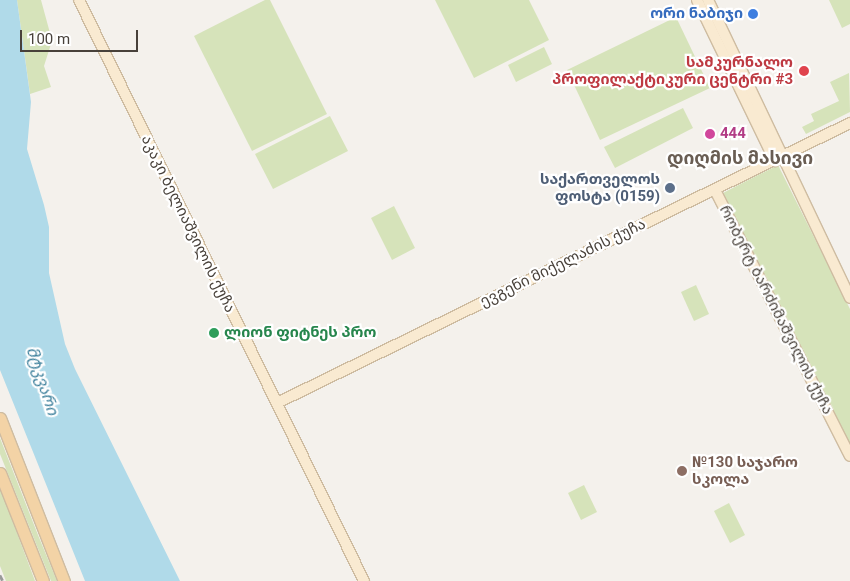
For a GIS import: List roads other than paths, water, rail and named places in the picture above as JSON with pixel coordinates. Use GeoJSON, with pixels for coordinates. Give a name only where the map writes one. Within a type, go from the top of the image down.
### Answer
{"type":"FeatureCollection","features":[{"type":"Feature","properties":{"kind":"main road","name":"აკაკი ბელიაშვილის ქუჩა"},"geometry":{"type":"LineString","coordinates":[[80,0],[364,581]]}},
{"type":"Feature","properties":{"kind":"main road"},"geometry":{"type":"LineString","coordinates":[[697,0],[716,41],[850,298]]}},
{"type":"Feature","properties":{"kind":"main road"},"geometry":{"type":"LineString","coordinates":[[708,0],[779,143],[778,159]]}},
{"type":"Feature","properties":{"kind":"main road"},"geometry":{"type":"LineString","coordinates":[[716,41],[728,39]]}},
{"type":"Feature","properties":{"kind":"main road","name":"ევგენი მიქელაძის ქუჩა"},"geometry":{"type":"LineString","coordinates":[[277,404],[850,123]]}},
{"type":"Feature","properties":{"kind":"main road","name":"რობერტ ბარძიმაშვილის ქუჩა"},"geometry":{"type":"LineString","coordinates":[[715,190],[850,456]]}},
{"type":"Feature","properties":{"kind":"main road"},"geometry":{"type":"LineString","coordinates":[[0,418],[64,581]]}},
{"type":"Feature","properties":{"kind":"main road"},"geometry":{"type":"LineString","coordinates":[[0,473],[43,581]]}},
{"type":"Feature","properties":{"kind":"water","name":"მტკვარი"},"geometry":{"type":"Polygon","coordinates":[[[0,0],[17,0],[31,102],[27,149],[49,227],[49,273],[65,344],[75,369],[180,581],[85,581],[0,370],[0,0]]]}},
{"type":"Feature","properties":{"kind":"railway"},"geometry":{"type":"LineString","coordinates":[[0,575],[3,581]]}},
{"type":"Feature","properties":{"kind":"place","name":"ორი ნაბიჯი"},"geometry":{"type":"Point","coordinates":[753,14]}},
{"type":"Feature","properties":{"kind":"place","name":"სამკურნალო პროფილაქტიკური ცენტრი #3"},"geometry":{"type":"Point","coordinates":[804,71]}},
{"type":"Feature","properties":{"kind":"place","name":"444"},"geometry":{"type":"Point","coordinates":[710,134]}},
{"type":"Feature","properties":{"kind":"place","name":"საქართველოს ფოსტა (0159)"},"geometry":{"type":"Point","coordinates":[670,188]}},
{"type":"Feature","properties":{"kind":"place","name":"ლიონ ფიტნეს პრო"},"geometry":{"type":"Point","coordinates":[214,333]}},
{"type":"Feature","properties":{"kind":"place","name":"№130 საჯარო სკოლა"},"geometry":{"type":"Point","coordinates":[682,471]}},
{"type":"Feature","properties":{"kind":"district","name":"დიღმის მასივი"},"geometry":{"type":"Point","coordinates":[740,158]}}]}
